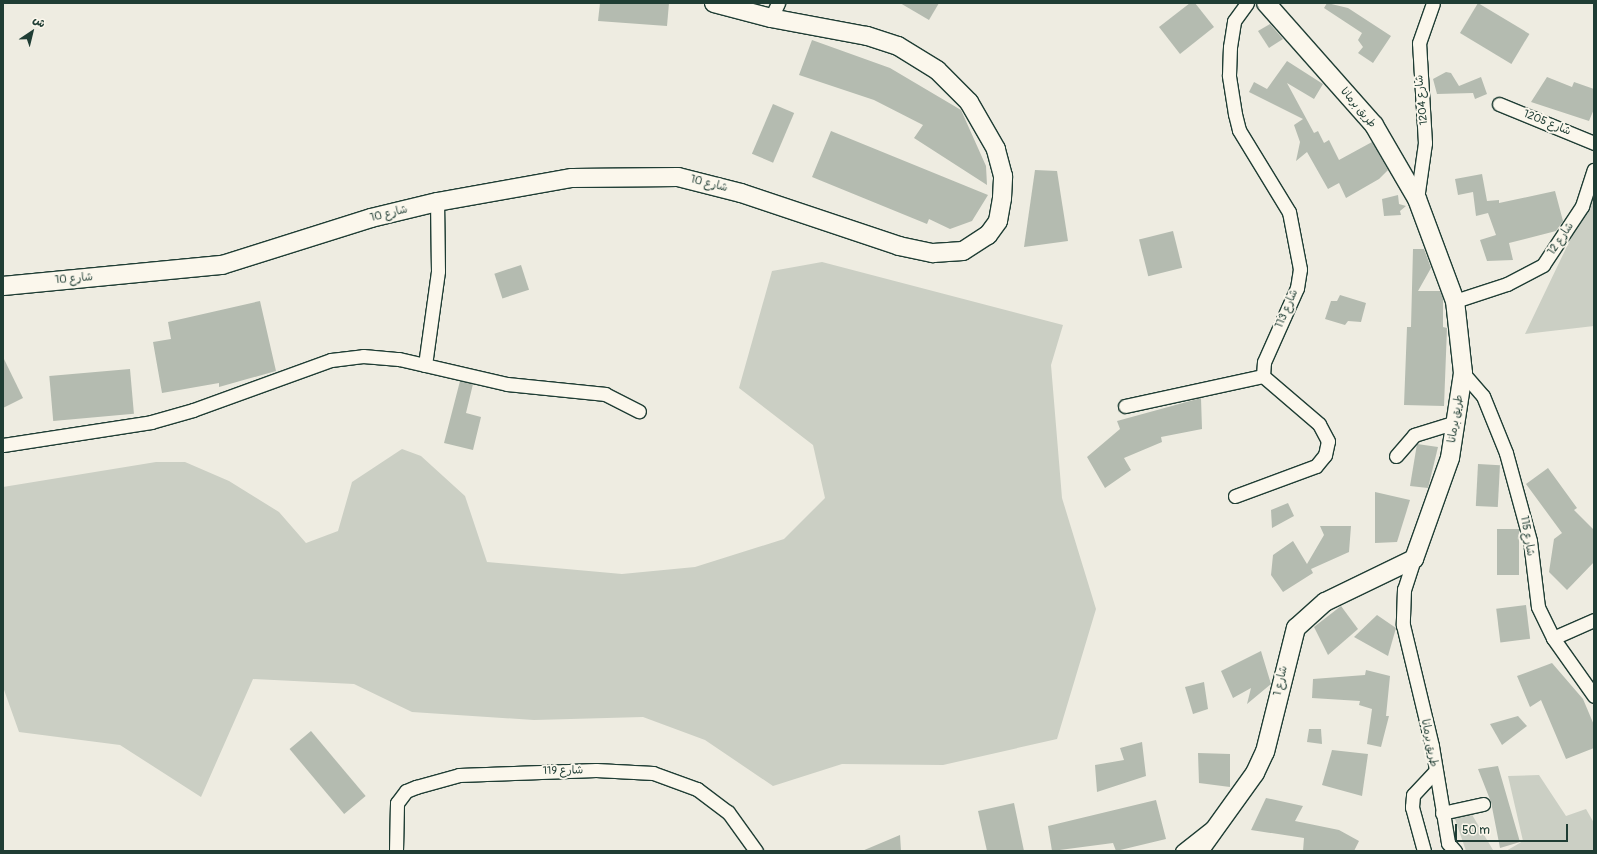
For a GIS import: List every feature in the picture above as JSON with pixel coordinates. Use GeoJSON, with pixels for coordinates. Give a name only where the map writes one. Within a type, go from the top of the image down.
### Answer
{"type":"FeatureCollection","features":[{"type":"Feature","properties":{"kind":"main road","name":"شارع 10"},"geometry":{"type":"LineString","coordinates":[[3,286],[222,265],[372,218],[437,202],[572,178],[678,177],[741,192],[899,246],[932,253],[963,251],[988,236],[998,221],[1003,176],[996,149],[964,96],[937,70],[898,46],[867,36],[775,11],[714,3]]}},
{"type":"Feature","properties":{"kind":"main road","name":"طريق برمانا"},"geometry":{"type":"LineString","coordinates":[[1266,3],[1374,125],[1417,199],[1455,301],[1463,373],[1456,422],[1448,464],[1414,559]]}},
{"type":"Feature","properties":{"kind":"main road","name":"شارع 1"},"geometry":{"type":"LineString","coordinates":[[1199,851],[1255,773],[1265,752],[1288,651],[1296,628],[1325,602],[1414,559]]}},
{"type":"Feature","properties":{"kind":"street","name":"شارع 113"},"geometry":{"type":"LineString","coordinates":[[1247,3],[1234,21],[1230,47],[1229,75],[1235,114],[1239,130],[1289,212],[1300,269],[1297,288],[1264,362],[1263,376]]}},
{"type":"Feature","properties":{"kind":"street","name":"شارع 1204"},"geometry":{"type":"LineString","coordinates":[[1417,199],[1425,144],[1419,43],[1433,3]]}},
{"type":"Feature","properties":{"kind":"street","name":"شارع 1205"},"geometry":{"type":"LineString","coordinates":[[1499,104],[1594,143]]}},
{"type":"Feature","properties":{"kind":"street","name":"شارع 12"},"geometry":{"type":"LineString","coordinates":[[1455,301],[1507,284],[1543,264],[1582,206],[1594,170]]}},
{"type":"Feature","properties":{"kind":"street"},"geometry":{"type":"LineString","coordinates":[[425,365],[438,270],[437,202]]}},
{"type":"Feature","properties":{"kind":"street"},"geometry":{"type":"LineString","coordinates":[[3,445],[152,422],[200,408],[331,360],[363,356],[425,365],[507,384],[605,394],[638,411]]}},
{"type":"Feature","properties":{"kind":"street","name":"شارع 115"},"geometry":{"type":"LineString","coordinates":[[1463,373],[1483,396],[1498,426],[1530,541],[1534,591],[1553,638],[1594,696]]}},
{"type":"Feature","properties":{"kind":"street"},"geometry":{"type":"LineString","coordinates":[[1125,406],[1263,376],[1319,424],[1326,434],[1328,448],[1316,466],[1235,496]]}},
{"type":"Feature","properties":{"kind":"street"},"geometry":{"type":"LineString","coordinates":[[1396,456],[1414,434],[1456,422]]}},
{"type":"Feature","properties":{"kind":"street","name":"طريق برمانا"},"geometry":{"type":"LineString","coordinates":[[1414,559],[1404,589],[1403,625],[1435,771],[1448,843],[1455,851]]}},
{"type":"Feature","properties":{"kind":"street"},"geometry":{"type":"LineString","coordinates":[[1553,638],[1594,620]]}},
{"type":"Feature","properties":{"kind":"street","name":"شارع 119"},"geometry":{"type":"LineString","coordinates":[[396,851],[397,803],[406,791],[459,775],[596,770],[653,773],[697,789],[728,812],[756,851]]}},
{"type":"Feature","properties":{"kind":"street"},"geometry":{"type":"LineString","coordinates":[[1424,851],[1413,814],[1413,796],[1435,771]]}},
{"type":"Feature","properties":{"kind":"street"},"geometry":{"type":"LineString","coordinates":[[1442,813],[1483,804]]}},
{"type":"Feature","properties":{"kind":"street"},"geometry":{"type":"LineString","coordinates":[[1182,851],[1219,823]]}},
{"type":"Feature","properties":{"kind":"shaded area"},"geometry":{"type":"Polygon","coordinates":[[[1594,187],[1594,326],[1525,334],[1592,194],[1594,187]]]}},
{"type":"Feature","properties":{"kind":"shaded area"},"geometry":{"type":"Polygon","coordinates":[[[822,262],[1063,325],[1051,365],[1062,498],[1096,609],[1057,739],[943,765],[842,764],[773,786],[705,740],[643,717],[534,720],[412,712],[354,684],[253,679],[201,797],[120,745],[19,732],[3,687],[3,487],[156,462],[185,462],[229,481],[279,512],[306,543],[338,531],[352,482],[402,449],[421,456],[465,496],[487,562],[622,574],[695,567],[784,539],[825,498],[813,445],[739,388],[772,271],[822,262]]]}},
{"type":"Feature","properties":{"kind":"shaded area"},"geometry":{"type":"Polygon","coordinates":[[[1539,775],[1566,816],[1586,809],[1594,823],[1594,851],[1506,851],[1523,841],[1508,776],[1539,775]]]}},
{"type":"Feature","properties":{"kind":"shaded area"},"geometry":{"type":"Polygon","coordinates":[[[1471,813],[1494,851],[1466,851],[1454,816],[1471,813]]]}},
{"type":"Feature","properties":{"kind":"building"},"geometry":{"type":"Polygon","coordinates":[[[600,3],[669,3],[667,26],[598,21],[600,3]]]}},
{"type":"Feature","properties":{"kind":"building"},"geometry":{"type":"Polygon","coordinates":[[[900,3],[939,3],[929,20],[900,3]]]}},
{"type":"Feature","properties":{"kind":"building"},"geometry":{"type":"Polygon","coordinates":[[[1190,3],[1195,3],[1214,27],[1180,54],[1159,27],[1190,3]]]}},
{"type":"Feature","properties":{"kind":"building"},"geometry":{"type":"Polygon","coordinates":[[[1327,3],[1348,8],[1391,36],[1373,63],[1358,53],[1363,47],[1358,40],[1362,33],[1324,8],[1327,3]]]}},
{"type":"Feature","properties":{"kind":"building"},"geometry":{"type":"Polygon","coordinates":[[[1478,3],[1529,34],[1511,64],[1460,33],[1478,3]]]}},
{"type":"Feature","properties":{"kind":"building"},"geometry":{"type":"Polygon","coordinates":[[[1270,24],[1283,39],[1269,48],[1258,31],[1270,24]]]}},
{"type":"Feature","properties":{"kind":"building"},"geometry":{"type":"Polygon","coordinates":[[[812,40],[890,68],[961,110],[986,166],[987,185],[914,138],[923,125],[874,100],[799,75],[812,40]]]}},
{"type":"Feature","properties":{"kind":"building"},"geometry":{"type":"Polygon","coordinates":[[[1287,61],[1323,84],[1314,99],[1287,83],[1314,133],[1318,131],[1324,143],[1329,140],[1339,160],[1372,142],[1388,170],[1379,179],[1346,198],[1339,183],[1328,189],[1307,152],[1296,161],[1300,142],[1294,125],[1303,119],[1249,92],[1254,82],[1267,89],[1287,61]]]}},
{"type":"Feature","properties":{"kind":"building"},"geometry":{"type":"Polygon","coordinates":[[[1446,72],[1451,73],[1459,86],[1481,77],[1487,94],[1475,99],[1473,93],[1437,94],[1433,79],[1446,72]]]}},
{"type":"Feature","properties":{"kind":"building"},"geometry":{"type":"Polygon","coordinates":[[[1547,77],[1572,87],[1574,82],[1594,89],[1594,109],[1589,121],[1531,102],[1547,77]]]}},
{"type":"Feature","properties":{"kind":"building"},"geometry":{"type":"Polygon","coordinates":[[[773,104],[794,113],[773,163],[752,154],[773,104]]]}},
{"type":"Feature","properties":{"kind":"building"},"geometry":{"type":"Polygon","coordinates":[[[831,131],[988,195],[972,221],[950,229],[929,219],[927,224],[812,177],[831,131]]]}},
{"type":"Feature","properties":{"kind":"building"},"geometry":{"type":"Polygon","coordinates":[[[1035,170],[1057,171],[1068,241],[1024,247],[1035,170]]]}},
{"type":"Feature","properties":{"kind":"building"},"geometry":{"type":"Polygon","coordinates":[[[1482,174],[1487,201],[1499,200],[1499,203],[1555,191],[1563,221],[1556,231],[1509,243],[1513,260],[1487,261],[1480,240],[1496,235],[1488,213],[1476,216],[1473,192],[1458,195],[1455,179],[1482,174]]]}},
{"type":"Feature","properties":{"kind":"building"},"geometry":{"type":"Polygon","coordinates":[[[1398,195],[1399,204],[1406,206],[1400,211],[1401,215],[1384,216],[1382,199],[1398,195]]]}},
{"type":"Feature","properties":{"kind":"building"},"geometry":{"type":"Polygon","coordinates":[[[1173,231],[1182,268],[1148,276],[1139,239],[1173,231]]]}},
{"type":"Feature","properties":{"kind":"building"},"geometry":{"type":"Polygon","coordinates":[[[1413,249],[1424,249],[1431,268],[1418,291],[1440,291],[1443,298],[1443,327],[1447,328],[1444,406],[1404,405],[1407,327],[1411,327],[1413,249]]]}},
{"type":"Feature","properties":{"kind":"building"},"geometry":{"type":"Polygon","coordinates":[[[521,265],[529,290],[502,298],[494,274],[521,265]]]}},
{"type":"Feature","properties":{"kind":"building"},"geometry":{"type":"Polygon","coordinates":[[[1340,295],[1366,303],[1361,322],[1348,321],[1345,325],[1325,319],[1331,301],[1337,301],[1340,295]]]}},
{"type":"Feature","properties":{"kind":"building"},"geometry":{"type":"Polygon","coordinates":[[[260,301],[276,371],[219,387],[219,383],[162,393],[153,342],[171,339],[168,322],[260,301]]]}},
{"type":"Feature","properties":{"kind":"building"},"geometry":{"type":"Polygon","coordinates":[[[3,357],[23,398],[3,408],[3,357]]]}},
{"type":"Feature","properties":{"kind":"building"},"geometry":{"type":"Polygon","coordinates":[[[130,369],[134,414],[53,421],[49,376],[130,369]]]}},
{"type":"Feature","properties":{"kind":"building"},"geometry":{"type":"Polygon","coordinates":[[[460,381],[473,384],[466,413],[481,417],[473,450],[444,443],[460,381]]]}},
{"type":"Feature","properties":{"kind":"building"},"geometry":{"type":"Polygon","coordinates":[[[1201,398],[1202,429],[1161,437],[1162,442],[1124,458],[1131,470],[1105,488],[1087,457],[1120,429],[1117,421],[1201,398]]]}},
{"type":"Feature","properties":{"kind":"building"},"geometry":{"type":"Polygon","coordinates":[[[1417,444],[1438,447],[1428,488],[1410,486],[1417,444]]]}},
{"type":"Feature","properties":{"kind":"building"},"geometry":{"type":"Polygon","coordinates":[[[1478,464],[1500,465],[1498,507],[1476,506],[1478,464]]]}},
{"type":"Feature","properties":{"kind":"building"},"geometry":{"type":"Polygon","coordinates":[[[1548,468],[1577,508],[1574,510],[1594,530],[1594,562],[1567,590],[1549,572],[1554,539],[1562,533],[1526,484],[1548,468]]]}},
{"type":"Feature","properties":{"kind":"building"},"geometry":{"type":"Polygon","coordinates":[[[1375,492],[1410,500],[1397,542],[1375,543],[1375,492]]]}},
{"type":"Feature","properties":{"kind":"building"},"geometry":{"type":"Polygon","coordinates":[[[1288,503],[1294,516],[1272,528],[1271,510],[1288,503]]]}},
{"type":"Feature","properties":{"kind":"building"},"geometry":{"type":"Polygon","coordinates":[[[1320,526],[1351,526],[1349,552],[1311,569],[1313,573],[1283,592],[1271,575],[1273,555],[1293,541],[1307,564],[1324,535],[1320,526]]]}},
{"type":"Feature","properties":{"kind":"building"},"geometry":{"type":"Polygon","coordinates":[[[1497,529],[1519,529],[1519,575],[1497,575],[1497,529]]]}},
{"type":"Feature","properties":{"kind":"building"},"geometry":{"type":"Polygon","coordinates":[[[1526,605],[1530,639],[1500,642],[1496,609],[1526,605]]]}},
{"type":"Feature","properties":{"kind":"building"},"geometry":{"type":"Polygon","coordinates":[[[1341,606],[1358,629],[1328,655],[1314,627],[1341,606]]]}},
{"type":"Feature","properties":{"kind":"building"},"geometry":{"type":"Polygon","coordinates":[[[1377,615],[1396,628],[1388,656],[1354,637],[1377,615]]]}},
{"type":"Feature","properties":{"kind":"building"},"geometry":{"type":"Polygon","coordinates":[[[1261,651],[1271,684],[1247,704],[1251,688],[1233,698],[1221,671],[1261,651]]]}},
{"type":"Feature","properties":{"kind":"building"},"geometry":{"type":"Polygon","coordinates":[[[1552,663],[1583,699],[1594,725],[1594,748],[1566,759],[1541,700],[1530,707],[1517,676],[1552,663]]]}},
{"type":"Feature","properties":{"kind":"building"},"geometry":{"type":"Polygon","coordinates":[[[1366,670],[1390,676],[1386,716],[1389,716],[1381,747],[1367,744],[1372,709],[1359,705],[1360,701],[1312,698],[1313,679],[1365,675],[1366,670]]]}},
{"type":"Feature","properties":{"kind":"building"},"geometry":{"type":"Polygon","coordinates":[[[1204,682],[1208,709],[1193,714],[1185,687],[1204,682]]]}},
{"type":"Feature","properties":{"kind":"building"},"geometry":{"type":"Polygon","coordinates":[[[1518,716],[1527,726],[1502,745],[1490,724],[1518,716]]]}},
{"type":"Feature","properties":{"kind":"building"},"geometry":{"type":"Polygon","coordinates":[[[1309,729],[1321,729],[1322,744],[1307,742],[1309,729]]]}},
{"type":"Feature","properties":{"kind":"building"},"geometry":{"type":"Polygon","coordinates":[[[311,731],[366,796],[344,814],[290,749],[311,731]]]}},
{"type":"Feature","properties":{"kind":"building"},"geometry":{"type":"Polygon","coordinates":[[[1142,742],[1146,776],[1097,792],[1095,765],[1124,760],[1120,748],[1142,742]]]}},
{"type":"Feature","properties":{"kind":"building"},"geometry":{"type":"Polygon","coordinates":[[[1332,750],[1368,754],[1362,796],[1322,785],[1332,750]]]}},
{"type":"Feature","properties":{"kind":"building"},"geometry":{"type":"Polygon","coordinates":[[[1198,753],[1230,754],[1230,787],[1199,783],[1198,753]]]}},
{"type":"Feature","properties":{"kind":"building"},"geometry":{"type":"Polygon","coordinates":[[[1498,766],[1520,842],[1500,848],[1491,802],[1478,769],[1498,766]]]}},
{"type":"Feature","properties":{"kind":"building"},"geometry":{"type":"Polygon","coordinates":[[[1266,798],[1303,806],[1295,821],[1339,830],[1359,841],[1354,851],[1303,851],[1304,838],[1251,830],[1266,798]]]}},
{"type":"Feature","properties":{"kind":"building"},"geometry":{"type":"Polygon","coordinates":[[[1156,800],[1166,839],[1116,851],[1113,843],[1052,851],[1048,826],[1156,800]]]}},
{"type":"Feature","properties":{"kind":"building"},"geometry":{"type":"Polygon","coordinates":[[[1014,803],[1024,851],[987,851],[978,811],[1014,803]]]}},
{"type":"Feature","properties":{"kind":"building"},"geometry":{"type":"Polygon","coordinates":[[[900,835],[901,851],[862,851],[900,835]]]}}]}
